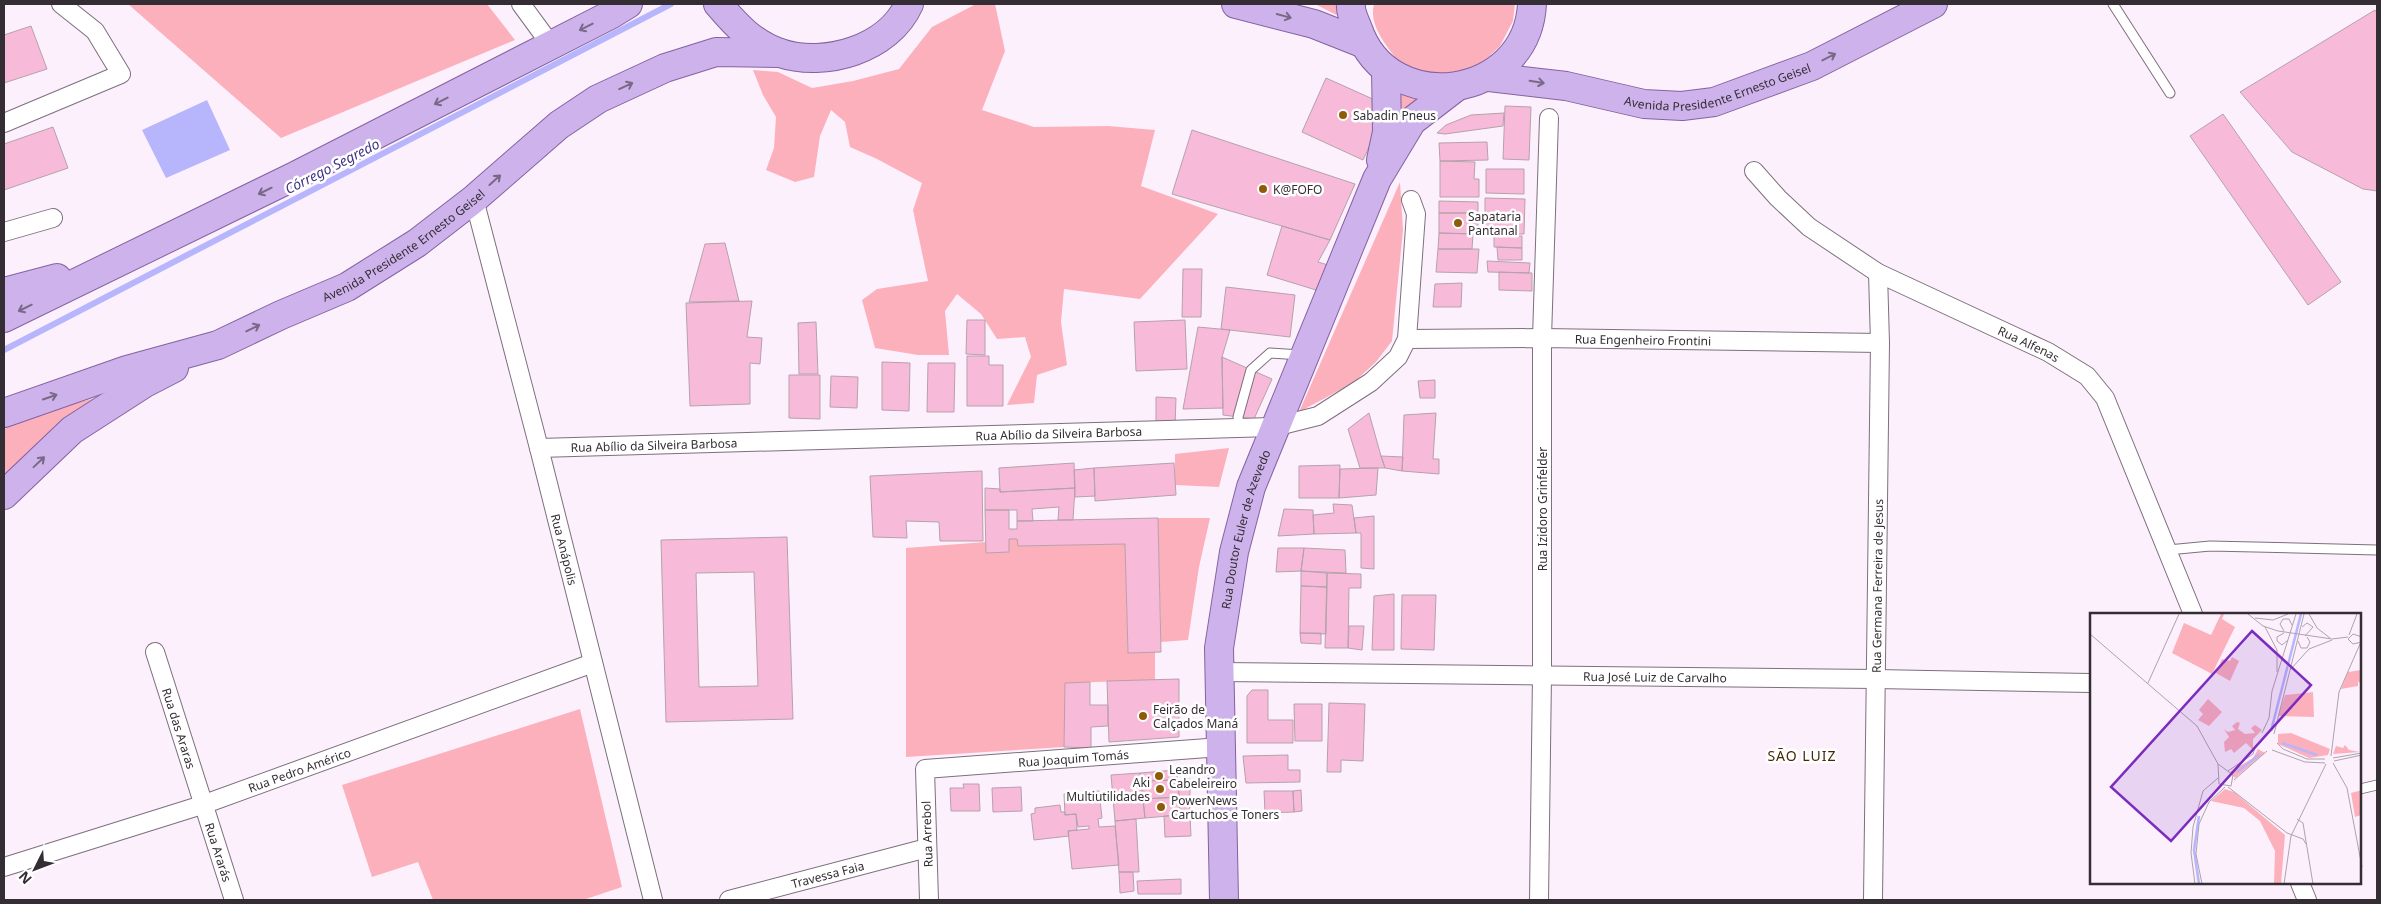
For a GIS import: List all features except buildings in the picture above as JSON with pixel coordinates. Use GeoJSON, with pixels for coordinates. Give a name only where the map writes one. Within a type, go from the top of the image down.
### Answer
{"type":"FeatureCollection","features":[{"type":"Feature","properties":{"kind":"main road"},"geometry":{"type":"LineString","coordinates":[[4,318],[294,176],[628,4]]}},
{"type":"Feature","properties":{"kind":"main road"},"geometry":{"type":"LineString","coordinates":[[718,4],[742,32],[780,53],[807,58],[835,56],[861,48],[885,34],[911,7]]}},
{"type":"Feature","properties":{"kind":"main road"},"geometry":{"type":"LineString","coordinates":[[1236,4],[1314,24],[1362,43]]}},
{"type":"Feature","properties":{"kind":"main road"},"geometry":{"type":"LineString","coordinates":[[1350,4],[1362,43],[1386,70],[1418,86],[1455,88]]}},
{"type":"Feature","properties":{"kind":"main road"},"geometry":{"type":"LineString","coordinates":[[1377,179],[1412,121],[1455,88],[1489,77],[1516,52],[1531,20],[1532,4]]}},
{"type":"Feature","properties":{"kind":"main road","name":"Avenida Presidente Ernesto Geisel"},"geometry":{"type":"LineString","coordinates":[[1489,77],[1566,86],[1644,104],[1682,106],[1714,102],[1812,66],[1933,4]]}},
{"type":"Feature","properties":{"kind":"main road","name":"Avenida Presidente Ernesto Geisel"},"geometry":{"type":"LineString","coordinates":[[4,413],[127,370],[218,345],[347,286],[417,242],[474,199],[558,125],[598,99],[665,68],[716,52],[780,53]]}},
{"type":"Feature","properties":{"kind":"main road"},"geometry":{"type":"LineString","coordinates":[[1377,179],[1386,132],[1386,70]]}},
{"type":"Feature","properties":{"kind":"main road","name":"Rua Doutor Euler de Azevedo"},"geometry":{"type":"LineString","coordinates":[[1224,900],[1219,672],[1222,620],[1234,552],[1251,486],[1377,179]]}},
{"type":"Feature","properties":{"kind":"main road"},"geometry":{"type":"LineString","coordinates":[[4,292],[29,287],[134,254]]}},
{"type":"Feature","properties":{"kind":"main road"},"geometry":{"type":"LineString","coordinates":[[4,495],[72,430],[145,383],[218,345]]}},
{"type":"Feature","properties":{"kind":"street"},"geometry":{"type":"LineString","coordinates":[[4,123],[121,74],[95,31],[62,4]]}},
{"type":"Feature","properties":{"kind":"street"},"geometry":{"type":"LineString","coordinates":[[521,4],[551,45]]}},
{"type":"Feature","properties":{"kind":"street","name":"Rua Izidoro Grinfelder"},"geometry":{"type":"LineString","coordinates":[[1539,900],[1542,675],[1542,338],[1549,118]]}},
{"type":"Feature","properties":{"kind":"street","name":"Rua Alfenas"},"geometry":{"type":"LineString","coordinates":[[1754,171],[1778,198],[1809,226],[1878,273],[2048,352],[2087,376],[2105,398],[2193,613]]}},
{"type":"Feature","properties":{"kind":"street","name":"Rua Anápolis"},"geometry":{"type":"LineString","coordinates":[[474,199],[539,448],[652,900]]}},
{"type":"Feature","properties":{"kind":"street","name":"Rua Abílio da Silveira Barbosa"},"geometry":{"type":"LineString","coordinates":[[539,448],[1274,427],[1318,416],[1371,382],[1398,357],[1407,340],[1416,214],[1410,200]]}},
{"type":"Feature","properties":{"kind":"street"},"geometry":{"type":"LineString","coordinates":[[4,232],[53,218]]}},
{"type":"Feature","properties":{"kind":"street","name":"Rua Germana Ferreira de Jesus"},"geometry":{"type":"LineString","coordinates":[[1873,900],[1880,344],[1878,273]]}},
{"type":"Feature","properties":{"kind":"street","name":"Rua Engenheiro Frontini"},"geometry":{"type":"LineString","coordinates":[[1407,340],[1542,338],[1880,344]]}},
{"type":"Feature","properties":{"kind":"street","name":"Rua das Araras"},"geometry":{"type":"LineString","coordinates":[[155,652],[202,805]]}},
{"type":"Feature","properties":{"kind":"street","name":"Rua Pedro Américo"},"geometry":{"type":"LineString","coordinates":[[4,867],[202,805],[593,663]]}},
{"type":"Feature","properties":{"kind":"street","name":"Rua José Luiz de Carvalho"},"geometry":{"type":"LineString","coordinates":[[1219,672],[2090,683]]}},
{"type":"Feature","properties":{"kind":"street","name":"Rua Joaquim Tomás"},"geometry":{"type":"LineString","coordinates":[[925,769],[1221,747]]}},
{"type":"Feature","properties":{"kind":"street","name":"Rua Arrebol"},"geometry":{"type":"LineString","coordinates":[[925,769],[929,900]]}},
{"type":"Feature","properties":{"kind":"street","name":"Rua Ararás"},"geometry":{"type":"LineString","coordinates":[[202,805],[234,900]]}},
{"type":"Feature","properties":{"kind":"street","name":"Travessa Faia"},"geometry":{"type":"LineString","coordinates":[[729,900],[927,848]]}},
{"type":"Feature","properties":{"kind":"street"},"geometry":{"type":"LineString","coordinates":[[2300,884],[2307,900]]}},
{"type":"Feature","properties":{"kind":"lane"},"geometry":{"type":"LineString","coordinates":[[2114,4],[2170,93]]}},
{"type":"Feature","properties":{"kind":"lane"},"geometry":{"type":"LineString","coordinates":[[1239,428],[1238,417],[1251,370],[1270,353],[1304,355]]}},
{"type":"Feature","properties":{"kind":"lane"},"geometry":{"type":"LineString","coordinates":[[2168,550],[2210,546],[2377,550]]}},
{"type":"Feature","properties":{"kind":"lane"},"geometry":{"type":"LineString","coordinates":[[2361,789],[2377,785]]}},
{"type":"Feature","properties":{"kind":"shaded area"},"geometry":{"type":"Polygon","coordinates":[[[128,4],[487,4],[515,40],[281,138],[128,4]]]}},
{"type":"Feature","properties":{"kind":"shaded area"},"geometry":{"type":"Polygon","coordinates":[[[976,4],[995,4],[1005,51],[982,110],[1034,127],[1108,126],[1155,130],[1141,186],[1218,214],[1140,299],[1064,289],[1061,322],[1067,365],[1037,375],[1034,403],[1007,405],[1031,357],[1025,337],[997,339],[981,314],[957,294],[945,311],[949,355],[918,355],[875,348],[862,300],[877,289],[928,281],[913,210],[922,183],[850,147],[845,122],[831,110],[820,136],[814,177],[795,182],[766,170],[774,148],[776,117],[763,95],[753,70],[778,72],[812,88],[853,81],[899,69],[932,27],[976,4]]]}},
{"type":"Feature","properties":{"kind":"shaded area"},"geometry":{"type":"Polygon","coordinates":[[[1315,4],[1343,4],[1348,21],[1315,4]]]}},
{"type":"Feature","properties":{"kind":"shaded area"},"geometry":{"type":"Polygon","coordinates":[[[1374,4],[1515,4],[1513,21],[1500,46],[1386,154],[1400,64],[1376,28],[1373,12],[1374,4]]]}},
{"type":"Feature","properties":{"kind":"shaded area"},"geometry":{"type":"Polygon","coordinates":[[[1400,182],[1403,230],[1392,341],[1376,362],[1353,383],[1299,412],[1400,182]]]}},
{"type":"Feature","properties":{"kind":"shaded area"},"geometry":{"type":"Polygon","coordinates":[[[103,396],[4,478],[4,429],[46,411],[103,396]]]}},
{"type":"Feature","properties":{"kind":"shaded area"},"geometry":{"type":"Polygon","coordinates":[[[1229,448],[1219,487],[1175,485],[1175,454],[1229,448]]]}},
{"type":"Feature","properties":{"kind":"shaded area"},"geometry":{"type":"Polygon","coordinates":[[[1158,518],[1210,518],[1199,567],[1188,640],[1161,642],[1158,518]]]}},
{"type":"Feature","properties":{"kind":"shaded area"},"geometry":{"type":"Polygon","coordinates":[[[1009,539],[1017,539],[1018,546],[1125,544],[1128,653],[1155,652],[1155,680],[1067,683],[1064,747],[906,757],[906,548],[986,542],[987,553],[1009,552],[1009,539]]]}},
{"type":"Feature","properties":{"kind":"shaded area"},"geometry":{"type":"Polygon","coordinates":[[[580,709],[622,887],[583,900],[433,900],[418,862],[372,877],[342,785],[580,709]]]}},
{"type":"Feature","properties":{"kind":"water"},"geometry":{"type":"Polygon","coordinates":[[[207,100],[230,150],[166,178],[142,130],[207,100]]]}},
{"type":"Feature","properties":{"kind":"waterway","name":"Córrego Segredo"},"geometry":{"type":"LineString","coordinates":[[4,350],[671,4]]}},
{"type":"Feature","properties":{"kind":"place","name":"Sabadin Pneus"},"geometry":{"type":"Point","coordinates":[1343,115]}},
{"type":"Feature","properties":{"kind":"place","name":"K@FOFO"},"geometry":{"type":"Point","coordinates":[1263,189]}},
{"type":"Feature","properties":{"kind":"place","name":"Sapataria Pantanal"},"geometry":{"type":"Point","coordinates":[1458,223]}},
{"type":"Feature","properties":{"kind":"place","name":"Feirão de Calçados Maná"},"geometry":{"type":"Point","coordinates":[1143,716]}},
{"type":"Feature","properties":{"kind":"place","name":"Leandro Cabeleireiro"},"geometry":{"type":"Point","coordinates":[1159,776]}},
{"type":"Feature","properties":{"kind":"place","name":"Aki Multiutilidades"},"geometry":{"type":"Point","coordinates":[1160,789]}},
{"type":"Feature","properties":{"kind":"place","name":"PowerNews Cartuchos e Toners"},"geometry":{"type":"Point","coordinates":[1161,807]}},
{"type":"Feature","properties":{"kind":"district","name":"SÃO LUIZ"},"geometry":{"type":"Point","coordinates":[1802,755]}}]}
